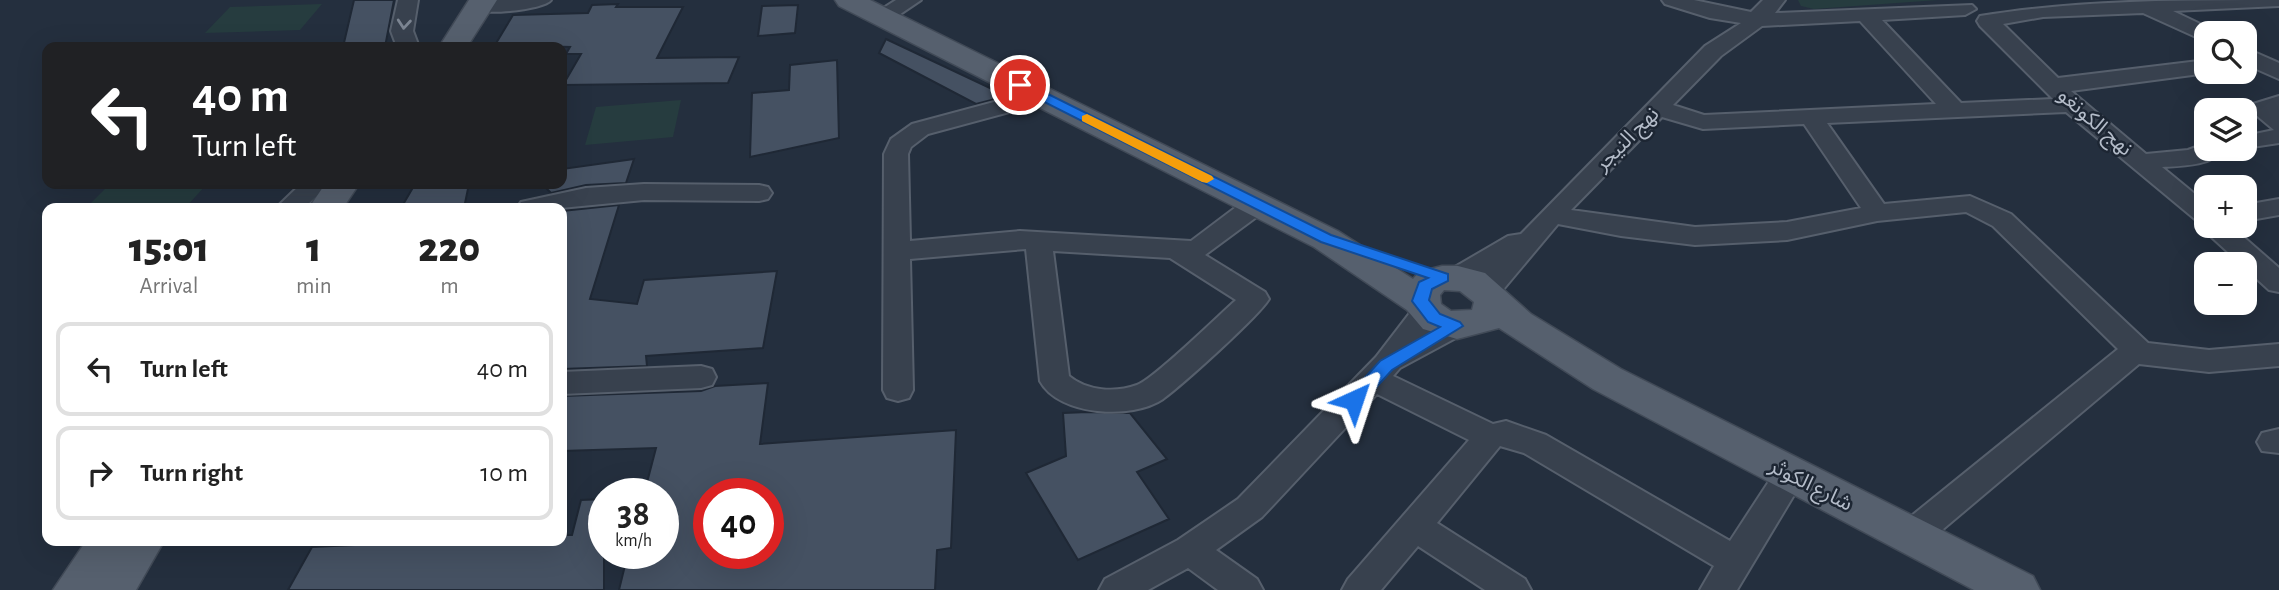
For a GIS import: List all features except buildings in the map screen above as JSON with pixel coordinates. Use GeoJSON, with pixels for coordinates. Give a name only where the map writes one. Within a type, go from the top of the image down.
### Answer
{"type":"FeatureCollection","features":[{"type":"Feature","properties":{"kind":"main road"},"geometry":{"type":"LineString","coordinates":[[436,42],[474,2]]}},
{"type":"Feature","properties":{"kind":"main road"},"geometry":{"type":"LineString","coordinates":[[455,42],[474,2]]}},
{"type":"Feature","properties":{"kind":"main road","name":"شارع الكوثر"},"geometry":{"type":"LineString","coordinates":[[861,4],[1456,302],[2017,590]]}},
{"type":"Feature","properties":{"kind":"main road"},"geometry":{"type":"LineString","coordinates":[[76,590],[107,546]]}},
{"type":"Feature","properties":{"kind":"main road"},"geometry":{"type":"LineString","coordinates":[[111,590],[139,546]]}},
{"type":"Feature","properties":{"kind":"street"},"geometry":{"type":"LineString","coordinates":[[406,42],[402,32],[408,0]]}},
{"type":"Feature","properties":{"kind":"street"},"geometry":{"type":"LineString","coordinates":[[474,2],[541,0]]}},
{"type":"Feature","properties":{"kind":"street"},"geometry":{"type":"LineString","coordinates":[[861,4],[911,0]]}},
{"type":"Feature","properties":{"kind":"street"},"geometry":{"type":"LineString","coordinates":[[1672,0],[1710,12],[1868,18],[1956,112]]}},
{"type":"Feature","properties":{"kind":"street"},"geometry":{"type":"LineString","coordinates":[[1754,13],[1868,18],[1977,10],[2043,11],[2279,0]]}},
{"type":"Feature","properties":{"kind":"street"},"geometry":{"type":"LineString","coordinates":[[2145,5],[2194,30]]}},
{"type":"Feature","properties":{"kind":"street","name":"نهج الكونغو"},"geometry":{"type":"LineString","coordinates":[[1977,10],[2072,105],[2194,207]]}},
{"type":"Feature","properties":{"kind":"street","name":"نهج النيجر"},"geometry":{"type":"LineString","coordinates":[[1117,590],[1190,550],[1250,508],[1380,372],[1546,221],[1713,51],[1754,13]]}},
{"type":"Feature","properties":{"kind":"street"},"geometry":{"type":"LineString","coordinates":[[2257,62],[2279,72]]}},
{"type":"Feature","properties":{"kind":"street"},"geometry":{"type":"LineString","coordinates":[[2053,86],[2194,69]]}},
{"type":"Feature","properties":{"kind":"street"},"geometry":{"type":"LineString","coordinates":[[898,390],[896,154],[900,144],[920,129],[1042,96]]}},
{"type":"Feature","properties":{"kind":"street"},"geometry":{"type":"LineString","coordinates":[[2279,103],[2261,109],[2279,124]]}},
{"type":"Feature","properties":{"kind":"street"},"geometry":{"type":"LineString","coordinates":[[1658,108],[1703,122],[2072,105]]}},
{"type":"Feature","properties":{"kind":"street"},"geometry":{"type":"LineString","coordinates":[[1811,117],[1877,213]]}},
{"type":"Feature","properties":{"kind":"street"},"geometry":{"type":"LineString","coordinates":[[2257,141],[2279,136]]}},
{"type":"Feature","properties":{"kind":"street"},"geometry":{"type":"LineString","coordinates":[[2141,162],[2194,157]]}},
{"type":"Feature","properties":{"kind":"street"},"geometry":{"type":"LineString","coordinates":[[295,203],[310,189]]}},
{"type":"Feature","properties":{"kind":"street"},"geometry":{"type":"LineString","coordinates":[[549,203],[603,195],[759,193]]}},
{"type":"Feature","properties":{"kind":"street"},"geometry":{"type":"LineString","coordinates":[[1546,221],[1695,236],[1787,231],[1877,213],[1958,203],[1981,208],[2002,220],[2140,353]]}},
{"type":"Feature","properties":{"kind":"street"},"geometry":{"type":"LineString","coordinates":[[897,251],[1020,240],[1179,251],[1202,247],[1257,204]]}},
{"type":"Feature","properties":{"kind":"street"},"geometry":{"type":"LineString","coordinates":[[2257,211],[2279,207]]}},
{"type":"Feature","properties":{"kind":"street"},"geometry":{"type":"LineString","coordinates":[[2228,238],[2279,283]]}},
{"type":"Feature","properties":{"kind":"street"},"geometry":{"type":"LineString","coordinates":[[1038,241],[1055,381],[1066,393],[1082,399],[1135,399],[1151,392],[1255,299],[1179,251]]}},
{"type":"Feature","properties":{"kind":"street"},"geometry":{"type":"LineString","coordinates":[[1910,536],[2129,356],[2140,353],[2209,361],[2279,355]]}},
{"type":"Feature","properties":{"kind":"street"},"geometry":{"type":"LineString","coordinates":[[1380,372],[1490,437]]}},
{"type":"Feature","properties":{"kind":"street"},"geometry":{"type":"LineString","coordinates":[[567,383],[701,377]]}},
{"type":"Feature","properties":{"kind":"street"},"geometry":{"type":"LineString","coordinates":[[1360,590],[1490,437],[1506,433],[1535,444],[1734,561]]}},
{"type":"Feature","properties":{"kind":"street"},"geometry":{"type":"LineString","coordinates":[[1717,590],[1790,475]]}},
{"type":"Feature","properties":{"kind":"street"},"geometry":{"type":"LineString","coordinates":[[1415,526],[1513,590]]}},
{"type":"Feature","properties":{"kind":"street"},"geometry":{"type":"LineString","coordinates":[[1190,550],[1245,590]]}},
{"type":"Feature","properties":{"kind":"green space"},"geometry":{"type":"Polygon","coordinates":[[[1798,0],[1938,0],[1814,9],[1801,6],[1798,0]]]}},
{"type":"Feature","properties":{"kind":"green space"},"geometry":{"type":"Polygon","coordinates":[[[322,4],[300,30],[205,33],[230,7],[322,4]]]}},
{"type":"Feature","properties":{"kind":"green space"},"geometry":{"type":"Polygon","coordinates":[[[681,100],[673,137],[585,145],[596,107],[681,100]]]}},
{"type":"Feature","properties":{"kind":"green space"},"geometry":{"type":"Polygon","coordinates":[[[105,189],[202,189],[190,203],[91,203],[105,189]]]}},
{"type":"Feature","properties":{"kind":"slow traffic"},"geometry":{"type":"LineString","coordinates":[[1087,118],[1207,179]]}},
{"type":"Feature","properties":{"kind":"route"},"geometry":{"type":"LineString","coordinates":[[1020,85],[1326,239],[1442,278],[1425,286],[1420,293],[1420,301],[1426,312],[1434,318],[1455,326],[1386,365],[1354,400]]}}]}
